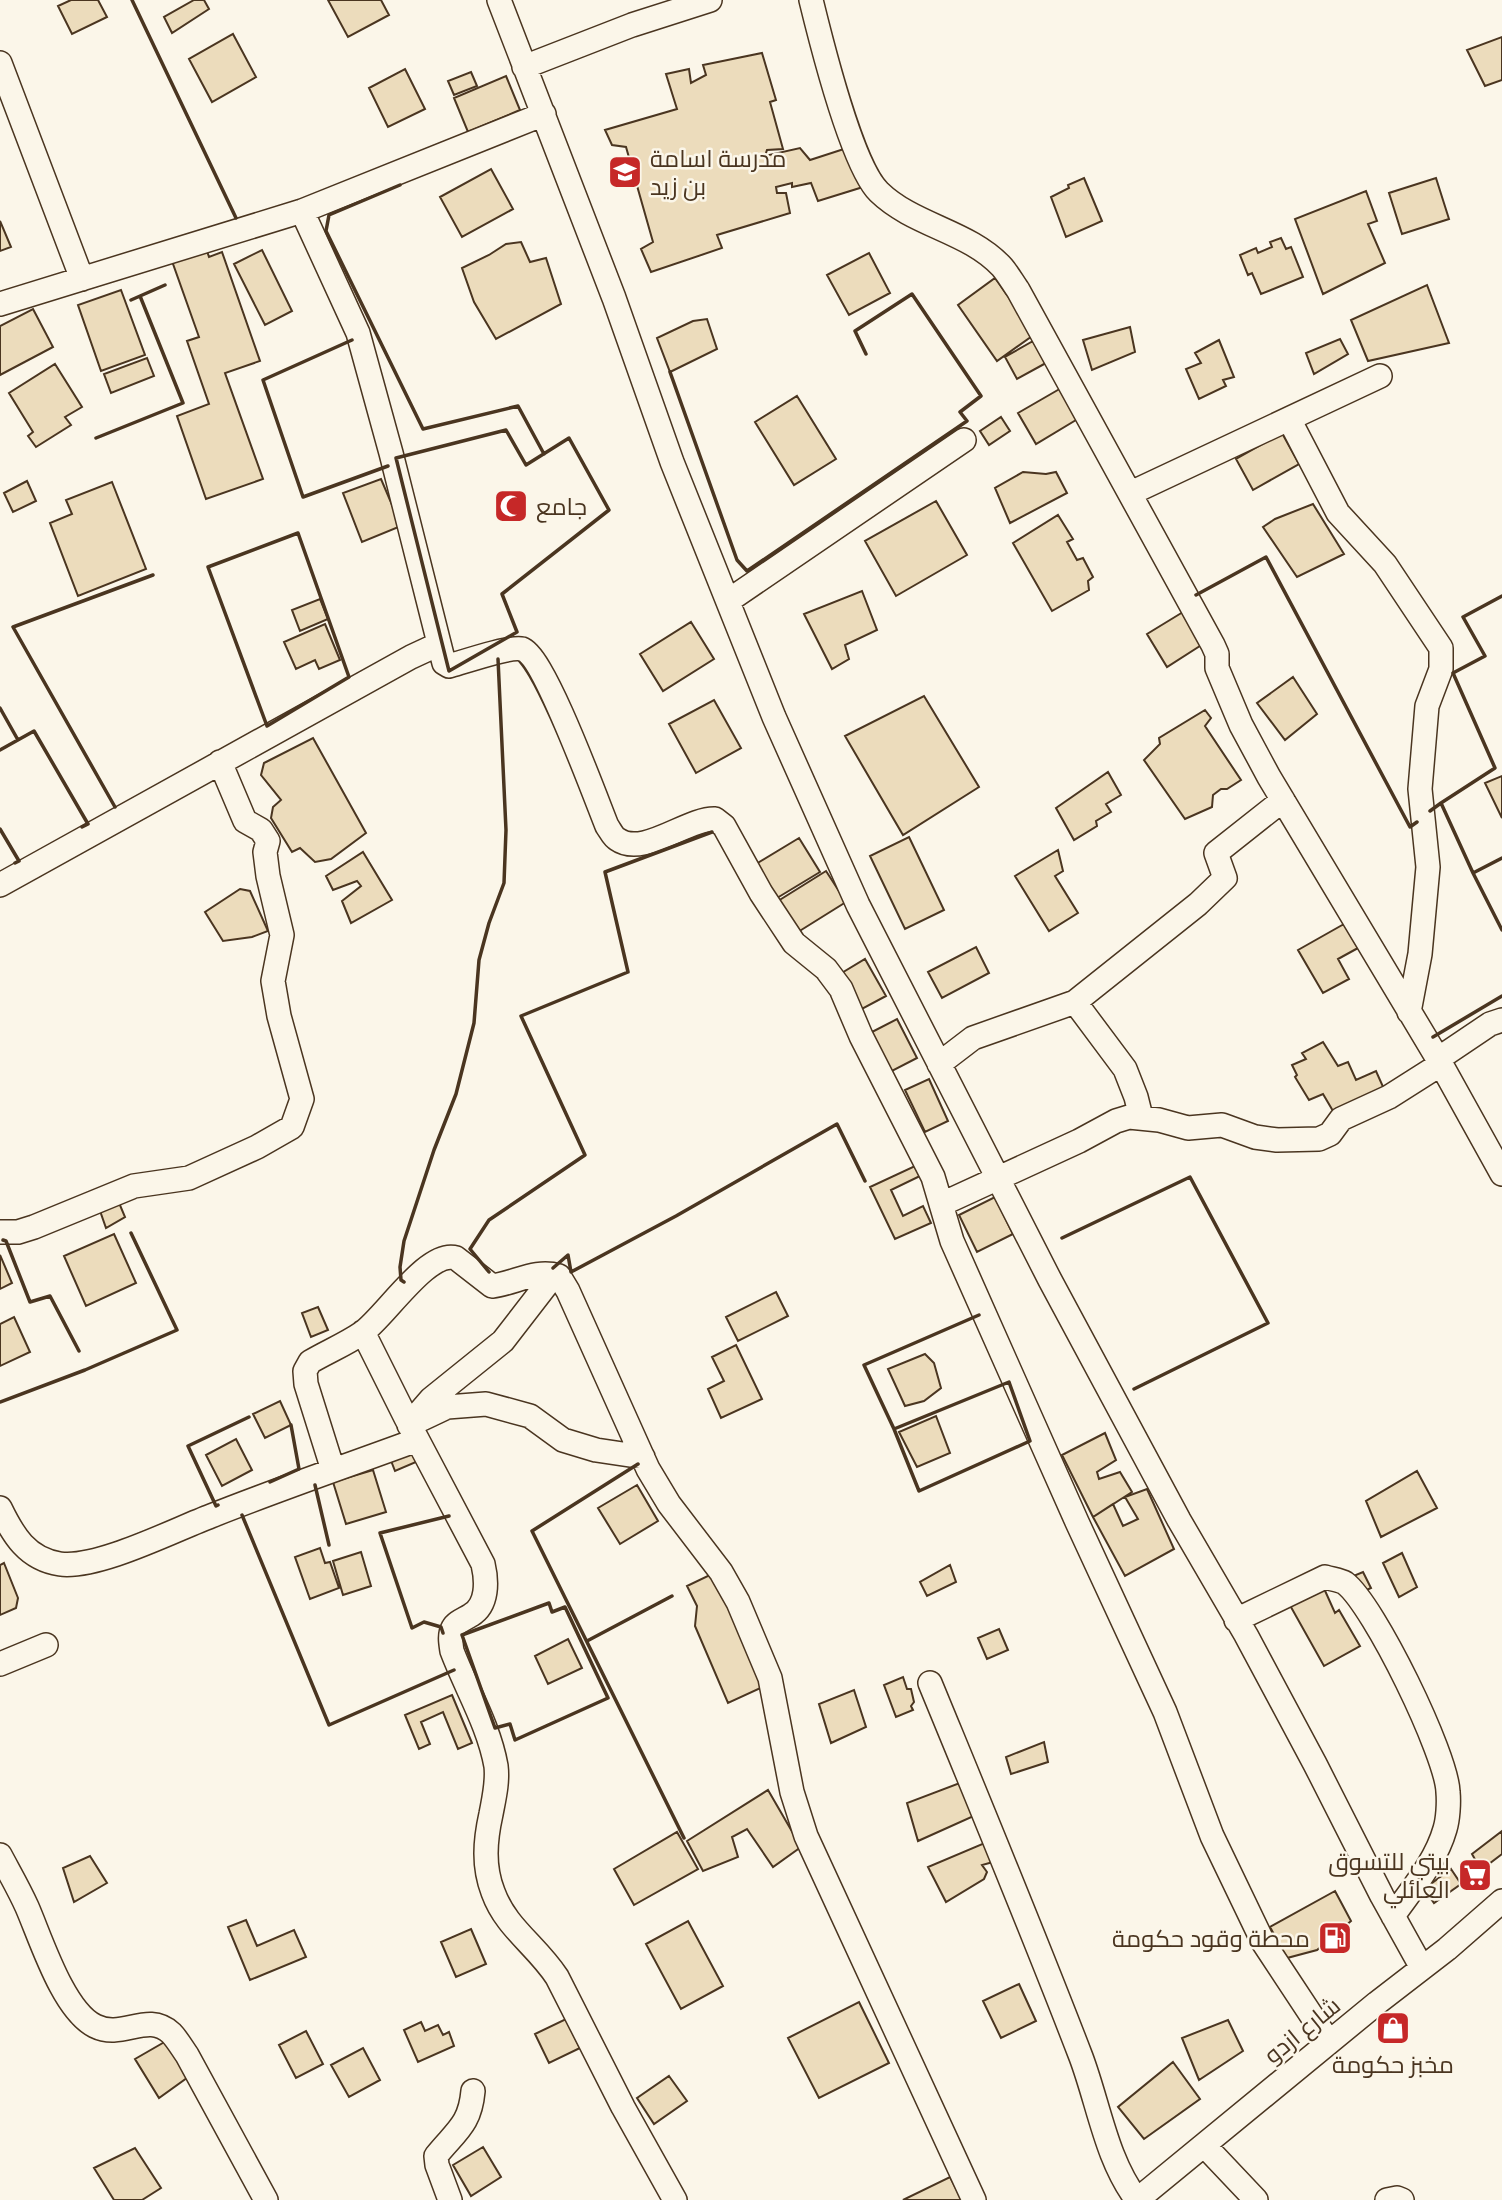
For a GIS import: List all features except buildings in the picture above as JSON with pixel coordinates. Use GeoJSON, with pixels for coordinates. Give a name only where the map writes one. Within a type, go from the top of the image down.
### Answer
{"type":"FeatureCollection","features":[{"type":"Feature","properties":{"kind":"street"},"geometry":{"type":"LineString","coordinates":[[499,0],[614,298],[672,463],[774,717],[858,905],[998,1178],[1179,1520],[1315,1764],[1422,1968]]}},
{"type":"Feature","properties":{"kind":"street"},"geometry":{"type":"LineString","coordinates":[[524,67],[632,25],[710,0]]}},
{"type":"Feature","properties":{"kind":"street"},"geometry":{"type":"LineString","coordinates":[[811,0],[840,101],[866,176],[879,192],[895,204],[981,249],[1003,268],[1051,348],[1213,645],[1217,654],[1217,668],[1241,725],[1439,1061],[1502,1174]]}},
{"type":"Feature","properties":{"kind":"street"},"geometry":{"type":"LineString","coordinates":[[0,62],[82,279]]}},
{"type":"Feature","properties":{"kind":"street"},"geometry":{"type":"LineString","coordinates":[[0,304],[302,211],[544,114]]}},
{"type":"Feature","properties":{"kind":"street"},"geometry":{"type":"LineString","coordinates":[[302,211],[358,333],[446,666],[512,649],[523,649],[533,657],[572,738],[607,826],[616,839],[641,845],[703,818],[716,818],[724,826],[787,934],[826,970],[841,989],[861,1035],[933,1177],[952,1241],[1165,1712],[1212,1836],[1263,1942],[1329,2042]]}},
{"type":"Feature","properties":{"kind":"street"},"geometry":{"type":"LineString","coordinates":[[1131,492],[1380,376]]}},
{"type":"Feature","properties":{"kind":"street"},"geometry":{"type":"LineString","coordinates":[[1289,419],[1338,513],[1385,564],[1441,648],[1441,670],[1427,706],[1420,789],[1428,867],[1420,954],[1409,1012]]}},
{"type":"Feature","properties":{"kind":"street"},"geometry":{"type":"LineString","coordinates":[[727,601],[964,440]]}},
{"type":"Feature","properties":{"kind":"street"},"geometry":{"type":"LineString","coordinates":[[0,885],[439,644]]}},
{"type":"Feature","properties":{"kind":"street"},"geometry":{"type":"LineString","coordinates":[[0,1231],[18,1232],[34,1227],[134,1186],[189,1178],[257,1147],[292,1127],[302,1099],[272,981],[282,935],[268,876],[265,852],[268,841],[261,830],[245,821],[220,762]]}},
{"type":"Feature","properties":{"kind":"street"},"geometry":{"type":"LineString","coordinates":[[939,1064],[973,1038],[1075,1002],[1198,904],[1225,878],[1216,853],[1283,800]]}},
{"type":"Feature","properties":{"kind":"street"},"geometry":{"type":"LineString","coordinates":[[1075,1002],[1125,1069],[1142,1117]]}},
{"type":"Feature","properties":{"kind":"street"},"geometry":{"type":"LineString","coordinates":[[942,1204],[1079,1142],[1116,1121],[1142,1117],[1188,1128],[1222,1125],[1248,1135],[1277,1140],[1319,1139],[1330,1133],[1340,1119],[1389,1097],[1490,1024],[1502,1020]]}},
{"type":"Feature","properties":{"kind":"street"},"geometry":{"type":"LineString","coordinates":[[333,1470],[306,1384],[305,1371],[310,1362],[363,1332],[423,1271],[442,1257],[456,1258],[492,1286],[509,1284],[529,1275],[548,1273],[559,1276],[643,1457],[669,1504],[703,1546],[738,1602],[770,1678],[792,1792],[806,1836],[974,2200]]}},
{"type":"Feature","properties":{"kind":"street"},"geometry":{"type":"LineString","coordinates":[[413,1432],[431,1399],[503,1341],[554,1275]]}},
{"type":"Feature","properties":{"kind":"street"},"geometry":{"type":"LineString","coordinates":[[363,1332],[483,1564],[486,1579],[484,1598],[475,1613],[459,1622],[450,1636],[452,1651],[488,1738],[496,1766],[496,1787],[484,1857],[493,1893],[509,1923],[544,1958],[556,1977],[675,2200]]}},
{"type":"Feature","properties":{"kind":"street"},"geometry":{"type":"LineString","coordinates":[[0,1508],[12,1532],[26,1549],[45,1560],[71,1564],[136,1547],[212,1515],[333,1470],[413,1432],[447,1407],[486,1404],[530,1416],[563,1440],[596,1451],[643,1457]]}},
{"type":"Feature","properties":{"kind":"street"},"geometry":{"type":"LineString","coordinates":[[1236,1620],[1325,1577],[1344,1582],[1364,1605],[1403,1675],[1426,1720],[1444,1770],[1448,1791],[1445,1829],[1427,1866],[1394,1916]]}},
{"type":"Feature","properties":{"kind":"street"},"geometry":{"type":"LineString","coordinates":[[0,1664],[46,1645]]}},
{"type":"Feature","properties":{"kind":"street"},"geometry":{"type":"LineString","coordinates":[[930,1683],[1082,2061],[1113,2158],[1123,2181],[1137,2200]]}},
{"type":"Feature","properties":{"kind":"street"},"geometry":{"type":"LineString","coordinates":[[0,1855],[60,1984],[75,2008],[94,2025],[114,2032],[142,2024],[159,2025],[171,2033],[187,2055],[266,2200]]}},
{"type":"Feature","properties":{"kind":"street","name":"شارع ازدو"},"geometry":{"type":"LineString","coordinates":[[1137,2200],[1502,1901]]}},
{"type":"Feature","properties":{"kind":"street"},"geometry":{"type":"LineString","coordinates":[[450,2200],[436,2156],[466,2124],[472,2108],[473,2091]]}},
{"type":"Feature","properties":{"kind":"street"},"geometry":{"type":"LineString","coordinates":[[1204,2144],[1255,2200]]}},
{"type":"Feature","properties":{"kind":"street"},"geometry":{"type":"LineString","coordinates":[[1387,2200],[1402,2200]]}},
{"type":"Feature","properties":{"kind":"wall"},"geometry":{"type":"LineString","coordinates":[[132,0],[236,218]]}},
{"type":"Feature","properties":{"kind":"wall"},"geometry":{"type":"LineString","coordinates":[[400,185],[329,215],[326,231],[423,429],[518,406],[544,454]]}},
{"type":"Feature","properties":{"kind":"wall"},"geometry":{"type":"LineString","coordinates":[[131,300],[165,285]]}},
{"type":"Feature","properties":{"kind":"wall"},"geometry":{"type":"LineString","coordinates":[[670,372],[737,560],[747,571],[967,421],[960,412],[981,396],[912,294],[855,331],[866,354]]}},
{"type":"Feature","properties":{"kind":"wall"},"geometry":{"type":"LineString","coordinates":[[96,438],[183,403],[140,296]]}},
{"type":"Feature","properties":{"kind":"wall"},"geometry":{"type":"LineString","coordinates":[[352,340],[263,380],[303,497],[388,466]]}},
{"type":"Feature","properties":{"kind":"wall"},"geometry":{"type":"LineString","coordinates":[[506,430],[526,465],[569,438],[609,510],[502,594],[517,632],[449,671],[396,458],[506,430]]}},
{"type":"Feature","properties":{"kind":"wall"},"geometry":{"type":"LineString","coordinates":[[298,533],[349,677],[267,726],[208,567],[298,533]]}},
{"type":"Feature","properties":{"kind":"wall"},"geometry":{"type":"LineString","coordinates":[[1196,595],[1266,557],[1410,827],[1417,822]]}},
{"type":"Feature","properties":{"kind":"wall"},"geometry":{"type":"LineString","coordinates":[[115,807],[13,627],[153,575]]}},
{"type":"Feature","properties":{"kind":"wall"},"geometry":{"type":"LineString","coordinates":[[1441,803],[1495,768],[1453,673],[1485,656],[1463,617],[1502,596]]}},
{"type":"Feature","properties":{"kind":"wall"},"geometry":{"type":"LineString","coordinates":[[404,1282],[401,1280],[400,1267],[404,1241],[456,1094],[474,1023],[479,960],[504,883],[506,830],[498,659]]}},
{"type":"Feature","properties":{"kind":"wall"},"geometry":{"type":"LineString","coordinates":[[0,708],[18,740]]}},
{"type":"Feature","properties":{"kind":"wall"},"geometry":{"type":"LineString","coordinates":[[0,750],[34,731],[88,824],[82,827]]}},
{"type":"Feature","properties":{"kind":"wall"},"geometry":{"type":"LineString","coordinates":[[1430,811],[1441,803],[1473,873],[1502,858]]}},
{"type":"Feature","properties":{"kind":"wall"},"geometry":{"type":"LineString","coordinates":[[0,829],[19,861],[15,863]]}},
{"type":"Feature","properties":{"kind":"wall"},"geometry":{"type":"LineString","coordinates":[[489,1272],[470,1249],[489,1220],[585,1155],[521,1016],[628,972],[605,872],[712,832]]}},
{"type":"Feature","properties":{"kind":"wall"},"geometry":{"type":"LineString","coordinates":[[1473,873],[1502,930]]}},
{"type":"Feature","properties":{"kind":"wall"},"geometry":{"type":"LineString","coordinates":[[1433,1037],[1502,996]]}},
{"type":"Feature","properties":{"kind":"wall"},"geometry":{"type":"LineString","coordinates":[[553,1268],[568,1255],[571,1272],[676,1216],[837,1124],[865,1181]]}},
{"type":"Feature","properties":{"kind":"wall"},"geometry":{"type":"LineString","coordinates":[[1062,1238],[1190,1177],[1268,1323],[1134,1389]]}},
{"type":"Feature","properties":{"kind":"wall"},"geometry":{"type":"LineString","coordinates":[[0,1402],[85,1370],[177,1330],[131,1233]]}},
{"type":"Feature","properties":{"kind":"wall"},"geometry":{"type":"LineString","coordinates":[[3,1240],[6,1241],[30,1302],[50,1296],[79,1351]]}},
{"type":"Feature","properties":{"kind":"wall"},"geometry":{"type":"LineString","coordinates":[[894,1429],[864,1365],[979,1315]]}},
{"type":"Feature","properties":{"kind":"wall"},"geometry":{"type":"LineString","coordinates":[[1009,1382],[1030,1441],[919,1491],[894,1429],[1009,1382]]}},
{"type":"Feature","properties":{"kind":"wall"},"geometry":{"type":"LineString","coordinates":[[218,1505],[216,1506],[188,1446],[249,1417]]}},
{"type":"Feature","properties":{"kind":"wall"},"geometry":{"type":"LineString","coordinates":[[270,1482],[299,1469],[291,1425]]}},
{"type":"Feature","properties":{"kind":"wall"},"geometry":{"type":"LineString","coordinates":[[638,1464],[532,1531],[684,1838]]}},
{"type":"Feature","properties":{"kind":"wall"},"geometry":{"type":"LineString","coordinates":[[315,1485],[329,1545]]}},
{"type":"Feature","properties":{"kind":"wall"},"geometry":{"type":"LineString","coordinates":[[242,1515],[329,1725],[454,1670]]}},
{"type":"Feature","properties":{"kind":"wall"},"geometry":{"type":"LineString","coordinates":[[443,1633],[441,1627],[424,1622],[412,1628],[380,1533],[449,1516]]}},
{"type":"Feature","properties":{"kind":"wall"},"geometry":{"type":"LineString","coordinates":[[587,1641],[672,1596]]}},
{"type":"Feature","properties":{"kind":"wall"},"geometry":{"type":"LineString","coordinates":[[549,1603],[552,1612],[565,1607],[608,1698],[515,1740],[510,1724],[495,1728],[462,1635],[549,1603]]}},
{"type":"Feature","properties":{"kind":"place","name":"مدرسة اسامة بن زيد"},"geometry":{"type":"Point","coordinates":[625,172]}},
{"type":"Feature","properties":{"kind":"place","name":"جامع"},"geometry":{"type":"Point","coordinates":[511,506]}},
{"type":"Feature","properties":{"kind":"place","name":"بيتي للتسوق العائلي"},"geometry":{"type":"Point","coordinates":[1475,1875]}},
{"type":"Feature","properties":{"kind":"place","name":"محطة وقود حكومة"},"geometry":{"type":"Point","coordinates":[1335,1938]}},
{"type":"Feature","properties":{"kind":"place","name":"مخبز حكومة"},"geometry":{"type":"Point","coordinates":[1393,2028]}}]}
